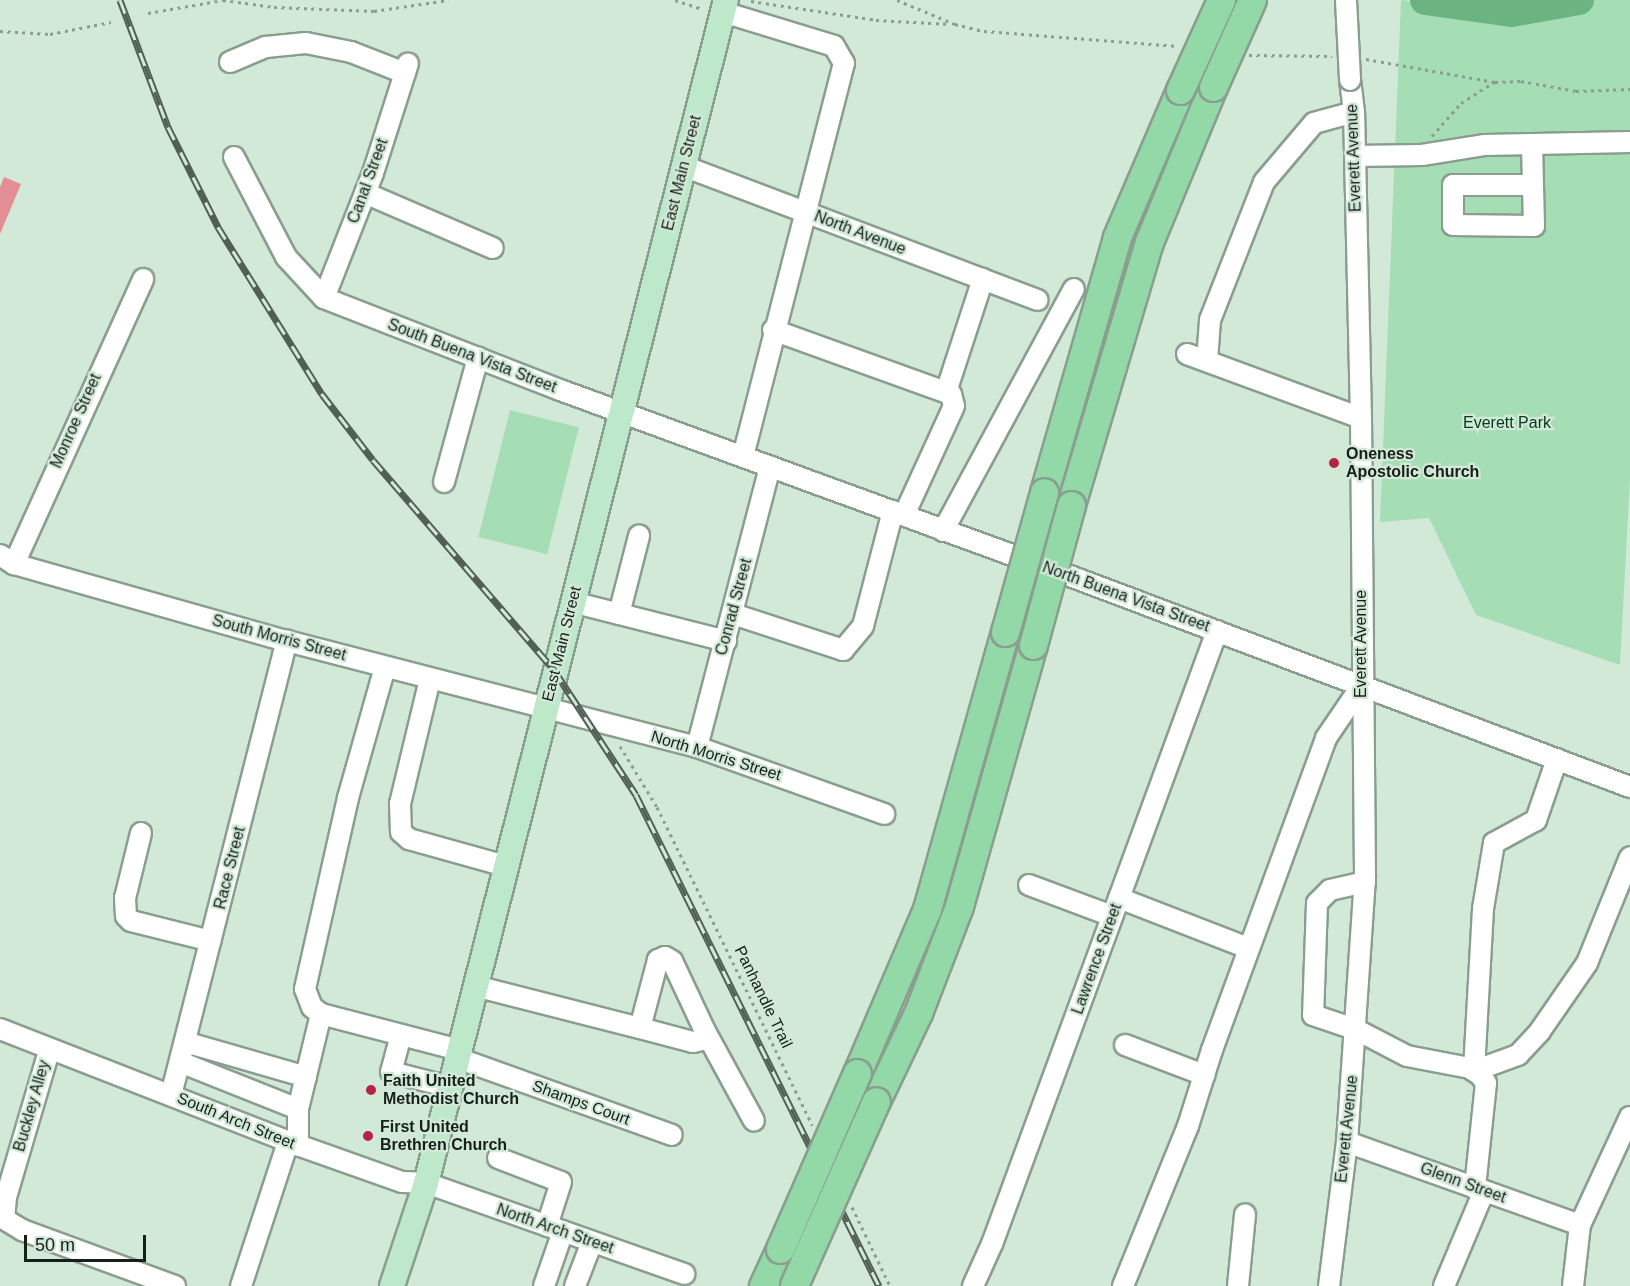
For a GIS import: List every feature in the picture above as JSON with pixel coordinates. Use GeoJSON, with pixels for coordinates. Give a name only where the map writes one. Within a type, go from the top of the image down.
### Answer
{"type":"FeatureCollection","features":[{"type":"Feature","properties":{"kind":"highway"},"geometry":{"type":"LineString","coordinates":[[763,1286],[927,909],[1117,237],[1221,0]]}},
{"type":"Feature","properties":{"kind":"highway"},"geometry":{"type":"LineString","coordinates":[[793,1285],[918,1013],[959,906],[1071,505],[1149,242],[1213,87],[1252,0]]}},
{"type":"Feature","properties":{"kind":"main road","name":"East Main Street"},"geometry":{"type":"LineString","coordinates":[[392,1286],[426,1183],[554,670],[724,6]]}},
{"type":"Feature","properties":{"kind":"street","name":"Everett Avenue"},"geometry":{"type":"LineString","coordinates":[[1329,1286],[1347,1142],[1357,1030],[1365,882],[1360,688],[1361,418],[1356,156],[1346,0]]}},
{"type":"Feature","properties":{"kind":"street"},"geometry":{"type":"LineString","coordinates":[[724,6],[834,46],[844,63],[773,330],[743,455]]}},
{"type":"Feature","properties":{"kind":"street","name":"Canal Street"},"geometry":{"type":"LineString","coordinates":[[230,62],[266,47],[306,43],[351,52],[406,68],[365,193],[324,298]]}},
{"type":"Feature","properties":{"kind":"street"},"geometry":{"type":"LineString","coordinates":[[1208,362],[1210,320],[1264,182],[1314,123],[1354,112]]}},
{"type":"Feature","properties":{"kind":"street"},"geometry":{"type":"LineString","coordinates":[[1356,156],[1422,155],[1485,145],[1630,142]]}},
{"type":"Feature","properties":{"kind":"street"},"geometry":{"type":"LineString","coordinates":[[1532,144],[1533,185]]}},
{"type":"Feature","properties":{"kind":"street"},"geometry":{"type":"LineString","coordinates":[[234,157],[286,258],[324,298]]}},
{"type":"Feature","properties":{"kind":"street","name":"North Avenue"},"geometry":{"type":"LineString","coordinates":[[683,166],[1037,300]]}},
{"type":"Feature","properties":{"kind":"street"},"geometry":{"type":"LineString","coordinates":[[365,193],[493,248]]}},
{"type":"Feature","properties":{"kind":"street","name":"Monroe Street"},"geometry":{"type":"LineString","coordinates":[[7,559],[143,279]]}},
{"type":"Feature","properties":{"kind":"street"},"geometry":{"type":"LineString","coordinates":[[946,392],[983,279]]}},
{"type":"Feature","properties":{"kind":"street"},"geometry":{"type":"LineString","coordinates":[[943,531],[1074,290]]}},
{"type":"Feature","properties":{"kind":"street","name":"South Buena Vista Street"},"geometry":{"type":"LineString","coordinates":[[324,298],[620,412]]}},
{"type":"Feature","properties":{"kind":"street"},"geometry":{"type":"LineString","coordinates":[[733,614],[843,650],[863,626],[899,513],[954,406],[951,394],[773,330]]}},
{"type":"Feature","properties":{"kind":"street"},"geometry":{"type":"LineString","coordinates":[[1187,354],[1361,418]]}},
{"type":"Feature","properties":{"kind":"street"},"geometry":{"type":"LineString","coordinates":[[444,482],[478,358]]}},
{"type":"Feature","properties":{"kind":"street","name":"North Buena Vista Street"},"geometry":{"type":"LineString","coordinates":[[620,412],[1218,630],[1360,688],[1630,787]]}},
{"type":"Feature","properties":{"kind":"street","name":"Conrad Street"},"geometry":{"type":"LineString","coordinates":[[697,747],[770,466]]}},
{"type":"Feature","properties":{"kind":"street"},"geometry":{"type":"LineString","coordinates":[[619,614],[639,536]]}},
{"type":"Feature","properties":{"kind":"street","name":"South Morris Street"},"geometry":{"type":"LineString","coordinates":[[7,559],[287,641],[546,708]]}},
{"type":"Feature","properties":{"kind":"street"},"geometry":{"type":"LineString","coordinates":[[572,602],[726,641]]}},
{"type":"Feature","properties":{"kind":"street","name":"Lawrence Street"},"geometry":{"type":"LineString","coordinates":[[973,1286],[992,1244],[1218,630]]}},
{"type":"Feature","properties":{"kind":"street","name":"Race Street"},"geometry":{"type":"LineString","coordinates":[[171,1095],[287,641]]}},
{"type":"Feature","properties":{"kind":"street"},"geometry":{"type":"LineString","coordinates":[[241,1286],[293,1144],[298,1109],[321,1014],[312,1007],[305,989],[307,969],[348,798],[385,667]]}},
{"type":"Feature","properties":{"kind":"street"},"geometry":{"type":"LineString","coordinates":[[430,679],[400,804],[401,832],[409,839],[506,866]]}},
{"type":"Feature","properties":{"kind":"street"},"geometry":{"type":"LineString","coordinates":[[1123,1286],[1175,1161],[1248,948],[1326,738],[1360,688]]}},
{"type":"Feature","properties":{"kind":"street","name":"North Morris Street"},"geometry":{"type":"LineString","coordinates":[[546,708],[697,747],[884,814]]}},
{"type":"Feature","properties":{"kind":"street"},"geometry":{"type":"LineString","coordinates":[[1474,1071],[1483,909],[1494,843],[1536,820],[1557,759]]}},
{"type":"Feature","properties":{"kind":"street"},"geometry":{"type":"LineString","coordinates":[[141,833],[125,898],[126,916],[131,921],[211,941]]}},
{"type":"Feature","properties":{"kind":"street"},"geometry":{"type":"LineString","coordinates":[[1474,1071],[1518,1055],[1540,1032],[1587,963],[1630,857]]}},
{"type":"Feature","properties":{"kind":"street"},"geometry":{"type":"LineString","coordinates":[[1365,882],[1330,890],[1321,896],[1314,910],[1313,1015],[1357,1030],[1407,1056],[1474,1071],[1486,1083],[1480,1189],[1444,1286]]}},
{"type":"Feature","properties":{"kind":"street"},"geometry":{"type":"LineString","coordinates":[[1029,885],[1115,907],[1248,948]]}},
{"type":"Feature","properties":{"kind":"street"},"geometry":{"type":"LineString","coordinates":[[640,1028],[658,960],[665,957],[672,961],[705,1032],[754,1121]]}},
{"type":"Feature","properties":{"kind":"street"},"geometry":{"type":"LineString","coordinates":[[475,986],[693,1042],[702,1040],[705,1032]]}},
{"type":"Feature","properties":{"kind":"street","name":"Shamps Court"},"geometry":{"type":"LineString","coordinates":[[321,1014],[401,1035],[458,1054],[672,1135]]}},
{"type":"Feature","properties":{"kind":"street","name":"South Arch Street"},"geometry":{"type":"LineString","coordinates":[[0,1029],[49,1051],[171,1095],[293,1144],[402,1182],[426,1183]]}},
{"type":"Feature","properties":{"kind":"street"},"geometry":{"type":"LineString","coordinates":[[401,1035],[391,1072],[450,1087]]}},
{"type":"Feature","properties":{"kind":"street"},"geometry":{"type":"LineString","coordinates":[[185,1042],[306,1077]]}},
{"type":"Feature","properties":{"kind":"street"},"geometry":{"type":"LineString","coordinates":[[1125,1045],[1204,1075]]}},
{"type":"Feature","properties":{"kind":"street","name":"Buckley Alley"},"geometry":{"type":"LineString","coordinates":[[49,1051],[6,1197],[4,1218],[13,1226],[175,1286]]}},
{"type":"Feature","properties":{"kind":"street"},"geometry":{"type":"LineString","coordinates":[[180,1062],[298,1109]]}},
{"type":"Feature","properties":{"kind":"street"},"geometry":{"type":"LineString","coordinates":[[1574,1286],[1580,1225],[1630,1118]]}},
{"type":"Feature","properties":{"kind":"street","name":"Glenn Street"},"geometry":{"type":"LineString","coordinates":[[1347,1142],[1580,1225]]}},
{"type":"Feature","properties":{"kind":"street"},"geometry":{"type":"LineString","coordinates":[[498,1158],[561,1182],[544,1286]]}},
{"type":"Feature","properties":{"kind":"street","name":"North Arch Street"},"geometry":{"type":"LineString","coordinates":[[426,1183],[684,1274]]}},
{"type":"Feature","properties":{"kind":"street"},"geometry":{"type":"LineString","coordinates":[[1238,1286],[1245,1214]]}},
{"type":"Feature","properties":{"kind":"street"},"geometry":{"type":"LineString","coordinates":[[575,1286],[592,1242]]}},
{"type":"Feature","properties":{"kind":"path"},"geometry":{"type":"LineString","coordinates":[[148,13],[223,0],[374,12],[448,0]]}},
{"type":"Feature","properties":{"kind":"path"},"geometry":{"type":"LineString","coordinates":[[675,0],[724,6]]}},
{"type":"Feature","properties":{"kind":"path"},"geometry":{"type":"LineString","coordinates":[[748,0],[864,19],[955,24]]}},
{"type":"Feature","properties":{"kind":"path"},"geometry":{"type":"LineString","coordinates":[[0,31],[50,34],[111,22]]}},
{"type":"Feature","properties":{"kind":"path"},"geometry":{"type":"LineString","coordinates":[[1422,155],[1436,129],[1461,103],[1496,82],[1521,81],[1576,91],[1630,89]]}},
{"type":"Feature","properties":{"kind":"path","name":"Panhandle Trail"},"geometry":{"type":"LineString","coordinates":[[603,724],[657,807],[815,1130]]}},
{"type":"Feature","properties":{"kind":"path"},"geometry":{"type":"LineString","coordinates":[[850,1203],[890,1286]]}},
{"type":"Feature","properties":{"kind":"green space","name":"Everett Park"},"geometry":{"type":"Polygon","coordinates":[[[1401,0],[1511,12],[1579,0],[1630,0],[1630,478],[1620,665],[1476,615],[1429,518],[1380,522],[1401,0]]]}},
{"type":"Feature","properties":{"kind":"green space"},"geometry":{"type":"Polygon","coordinates":[[[510,410],[579,427],[547,554],[478,537],[510,410]]]}},
{"type":"Feature","properties":{"kind":"building"},"geometry":{"type":"Polygon","coordinates":[[[4,177],[21,184],[0,234],[0,187],[4,177]]]}},
{"type":"Feature","properties":{"kind":"waterway"},"geometry":{"type":"LineString","coordinates":[[1425,0],[1511,12],[1579,0]]}},
{"type":"Feature","properties":{"kind":"railway"},"geometry":{"type":"LineString","coordinates":[[120,0],[168,127],[218,227],[322,394],[373,460],[554,670],[636,795],[879,1286]]}},
{"type":"Feature","properties":{"kind":"place","name":"Oneness Apostolic Church"},"geometry":{"type":"Point","coordinates":[1334,463]}},
{"type":"Feature","properties":{"kind":"place","name":"Faith United Methodist Church"},"geometry":{"type":"Point","coordinates":[371,1090]}},
{"type":"Feature","properties":{"kind":"place","name":"First United Brethren Church"},"geometry":{"type":"Point","coordinates":[368,1136]}}]}
